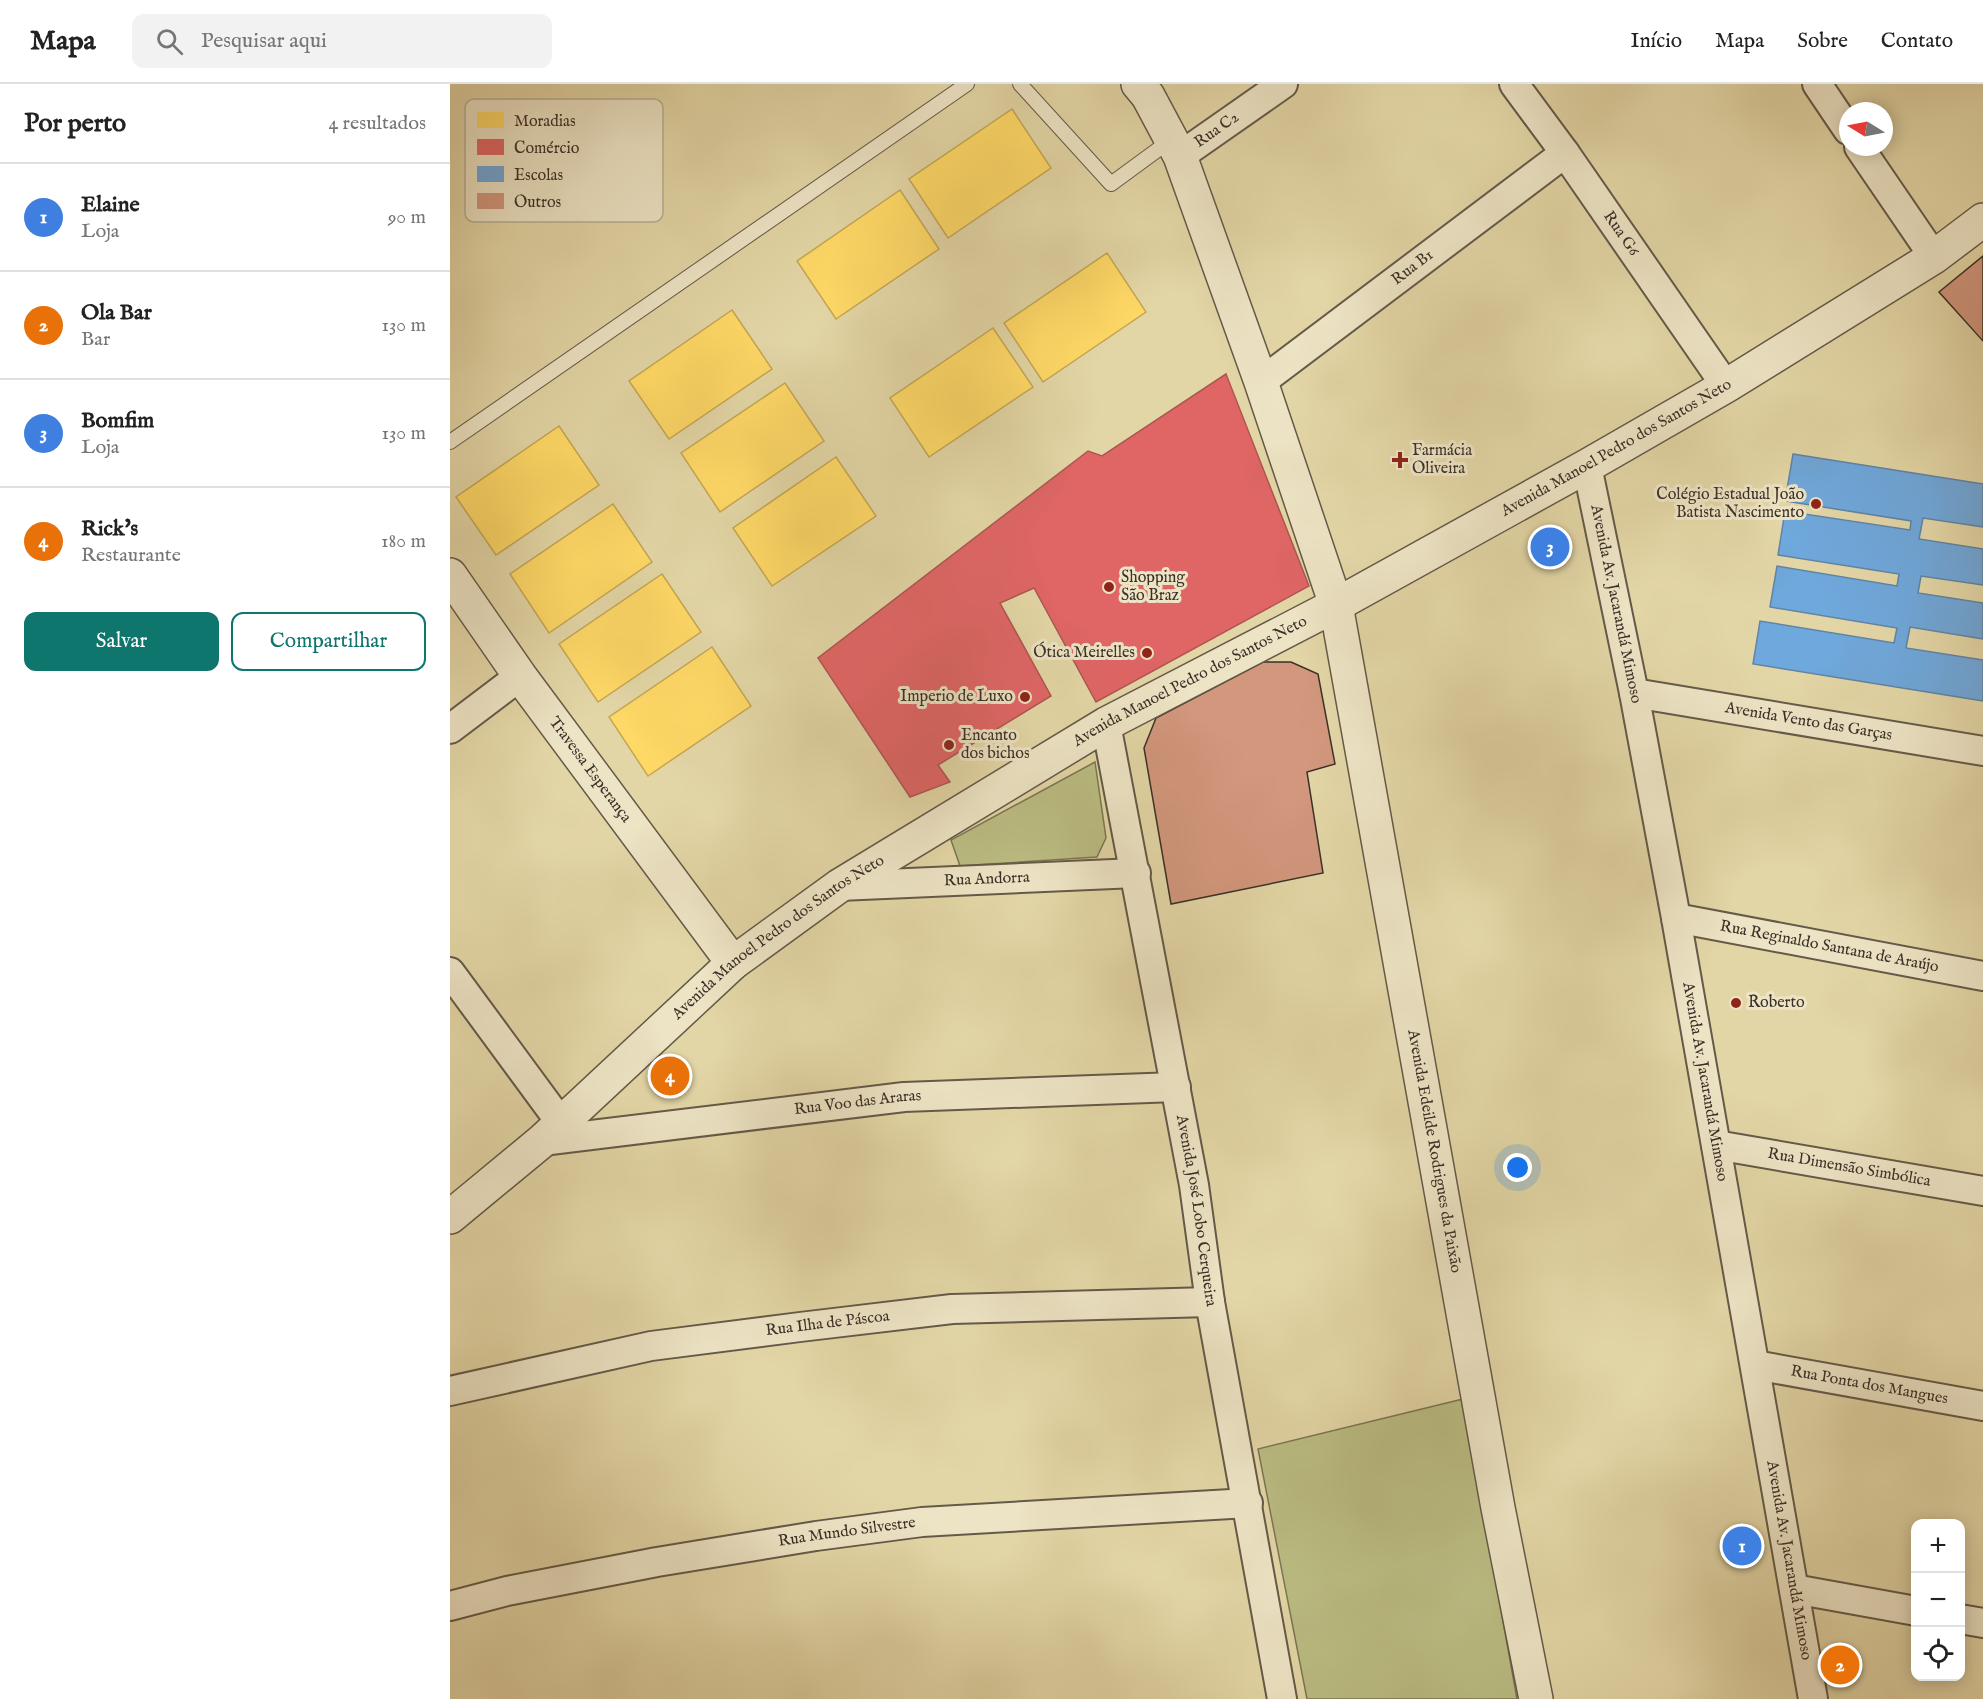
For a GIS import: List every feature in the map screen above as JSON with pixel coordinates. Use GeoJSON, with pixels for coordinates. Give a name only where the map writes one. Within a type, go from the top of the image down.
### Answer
{"type":"FeatureCollection","features":[{"type":"Feature","properties":{"kind":"street","name":"Avenida Edeilde Rodrigues da Paixão"},"geometry":{"type":"LineString","coordinates":[[1138,84],[1148,96],[1176,148],[1260,382],[1336,605],[1497,1499],[1536,1699]]}},
{"type":"Feature","properties":{"kind":"street","name":"Rua C2"},"geometry":{"type":"LineString","coordinates":[[1176,148],[1283,84]]}},
{"type":"Feature","properties":{"kind":"street","name":"Rua G6"},"geometry":{"type":"LineString","coordinates":[[1514,84],[1565,153],[1726,386]]}},
{"type":"Feature","properties":{"kind":"street"},"geometry":{"type":"LineString","coordinates":[[1817,84],[1839,117]]}},
{"type":"Feature","properties":{"kind":"street","name":"Rua B1"},"geometry":{"type":"LineString","coordinates":[[1260,382],[1565,153]]}},
{"type":"Feature","properties":{"kind":"street"},"geometry":{"type":"LineString","coordinates":[[1865,156],[1934,257]]}},
{"type":"Feature","properties":{"kind":"street","name":"Avenida Manoel Pedro dos Santos Neto"},"geometry":{"type":"LineString","coordinates":[[450,1217],[598,1091],[734,963],[839,886],[1106,724],[1336,605],[1726,386],[1934,257],[1983,220]]}},
{"type":"Feature","properties":{"kind":"street","name":"Avenida Av. Jacarandá Mimoso"},"geometry":{"type":"LineString","coordinates":[[1587,466],[1677,918],[1813,1699]]}},
{"type":"Feature","properties":{"kind":"street","name":"Travessa Esperança"},"geometry":{"type":"LineString","coordinates":[[450,576],[520,676],[734,963]]}},
{"type":"Feature","properties":{"kind":"street"},"geometry":{"type":"LineString","coordinates":[[450,729],[520,676]]}},
{"type":"Feature","properties":{"kind":"street","name":"Avenida Vento das Garças"},"geometry":{"type":"LineString","coordinates":[[1634,693],[1983,751]]}},
{"type":"Feature","properties":{"kind":"street","name":"Avenida José Lobo Cerqueira"},"geometry":{"type":"LineString","coordinates":[[1106,724],[1194,1185],[1210,1302],[1282,1699]]}},
{"type":"Feature","properties":{"kind":"street","name":"Rua Andorra"},"geometry":{"type":"LineString","coordinates":[[839,886],[1136,873]]}},
{"type":"Feature","properties":{"kind":"street","name":"Rua Reginaldo Santana de Araújo"},"geometry":{"type":"LineString","coordinates":[[1677,918],[1983,976]]}},
{"type":"Feature","properties":{"kind":"street"},"geometry":{"type":"LineString","coordinates":[[450,972],[552,1132]]}},
{"type":"Feature","properties":{"kind":"street","name":"Rua Voo das Araras"},"geometry":{"type":"LineString","coordinates":[[552,1132],[904,1097],[1176,1087]]}},
{"type":"Feature","properties":{"kind":"street","name":"Rua Dimensão Simbólica"},"geometry":{"type":"LineString","coordinates":[[1716,1145],[1983,1191]]}},
{"type":"Feature","properties":{"kind":"street","name":"Rua Ilha de Páscoa"},"geometry":{"type":"LineString","coordinates":[[450,1391],[651,1346],[952,1309],[1210,1302]]}},
{"type":"Feature","properties":{"kind":"street","name":"Rua Ponta dos Mangues"},"geometry":{"type":"LineString","coordinates":[[1755,1365],[1983,1406]]}},
{"type":"Feature","properties":{"kind":"street","name":"Rua Mundo Silvestre"},"geometry":{"type":"LineString","coordinates":[[450,1606],[507,1591],[657,1562],[898,1525],[1248,1503]]}},
{"type":"Feature","properties":{"kind":"street"},"geometry":{"type":"LineString","coordinates":[[1794,1588],[1911,1610]]}},
{"type":"Feature","properties":{"kind":"street"},"geometry":{"type":"LineString","coordinates":[[1965,1620],[1983,1623]]}},
{"type":"Feature","properties":{"kind":"lane"},"geometry":{"type":"LineString","coordinates":[[450,442],[967,84]]}},
{"type":"Feature","properties":{"kind":"lane"},"geometry":{"type":"LineString","coordinates":[[1020,84],[1111,184],[1176,148]]}},
{"type":"Feature","properties":{"kind":"green space"},"geometry":{"type":"Polygon","coordinates":[[[1095,762],[1106,838],[1097,857],[960,866],[951,840],[1095,762]]]}},
{"type":"Feature","properties":{"kind":"green space"},"geometry":{"type":"Polygon","coordinates":[[[1463,1399],[1517,1699],[1307,1699],[1258,1449],[1463,1399]]]}},
{"type":"Feature","properties":{"kind":"building: Moradias"},"geometry":{"type":"Polygon","coordinates":[[[1012,109],[1051,168],[948,238],[909,179],[1012,109]]]}},
{"type":"Feature","properties":{"kind":"building: Moradias"},"geometry":{"type":"Polygon","coordinates":[[[900,190],[939,249],[836,319],[797,261],[900,190]]]}},
{"type":"Feature","properties":{"kind":"building: Moradias"},"geometry":{"type":"Polygon","coordinates":[[[1107,253],[1146,312],[1043,382],[1004,323],[1107,253]]]}},
{"type":"Feature","properties":{"kind":"building: Moradias"},"geometry":{"type":"Polygon","coordinates":[[[732,310],[772,369],[669,439],[629,381],[732,310]]]}},
{"type":"Feature","properties":{"kind":"building: Moradias"},"geometry":{"type":"Polygon","coordinates":[[[993,328],[1033,387],[929,457],[890,398],[993,328]]]}},
{"type":"Feature","properties":{"kind":"building: Moradias"},"geometry":{"type":"Polygon","coordinates":[[[785,383],[824,441],[720,512],[681,453],[785,383]]]}},
{"type":"Feature","properties":{"kind":"building: Moradias"},"geometry":{"type":"Polygon","coordinates":[[[559,426],[599,485],[496,555],[456,497],[559,426]]]}},
{"type":"Feature","properties":{"kind":"building: Moradias"},"geometry":{"type":"Polygon","coordinates":[[[836,457],[876,516],[772,586],[733,528],[836,457]]]}},
{"type":"Feature","properties":{"kind":"building: Moradias"},"geometry":{"type":"Polygon","coordinates":[[[613,504],[652,562],[549,633],[510,574],[613,504]]]}},
{"type":"Feature","properties":{"kind":"building: Moradias"},"geometry":{"type":"Polygon","coordinates":[[[662,574],[701,632],[598,702],[559,644],[662,574]]]}},
{"type":"Feature","properties":{"kind":"building: Moradias"},"geometry":{"type":"Polygon","coordinates":[[[712,647],[751,706],[648,776],[609,717],[712,647]]]}},
{"type":"Feature","properties":{"kind":"building: Comércio","name":"Shopping São Braz"},"geometry":{"type":"Polygon","coordinates":[[[1226,374],[1309,586],[1096,702],[1034,588],[1000,603],[1051,696],[938,765],[950,782],[910,797],[818,658],[1088,451],[1102,456],[1226,374]]]}},
{"type":"Feature","properties":{"kind":"building: Escolas"},"geometry":{"type":"Polygon","coordinates":[[[1793,454],[1983,484],[1983,527],[1923,518],[1919,539],[1983,549],[1983,585],[1921,576],[1918,593],[1983,603],[1983,639],[1910,627],[1906,648],[1983,660],[1983,701],[1753,664],[1760,621],[1894,643],[1897,628],[1770,607],[1777,566],[1897,586],[1899,574],[1778,555],[1785,511],[1910,530],[1911,521],[1785,501],[1793,454]]]}},
{"type":"Feature","properties":{"kind":"building: Outros"},"geometry":{"type":"Polygon","coordinates":[[[1983,256],[1983,341],[1939,292],[1983,256]]]}},
{"type":"Feature","properties":{"kind":"building: Outros"},"geometry":{"type":"Polygon","coordinates":[[[1263,662],[1291,662],[1318,674],[1335,764],[1307,772],[1323,873],[1171,904],[1144,748],[1156,718],[1263,662]]]}},
{"type":"Feature","properties":{"kind":"place","name":"Farmácia Oliveira"},"geometry":{"type":"Point","coordinates":[1400,460]}},
{"type":"Feature","properties":{"kind":"place","name":"Colégio Estadual João Batista Nascimento"},"geometry":{"type":"Point","coordinates":[1816,504]}},
{"type":"Feature","properties":{"kind":"place","name":"Bomfim"},"geometry":{"type":"Point","coordinates":[1550,547]}},
{"type":"Feature","properties":{"kind":"place","name":"Shopping São Braz"},"geometry":{"type":"Point","coordinates":[1109,587]}},
{"type":"Feature","properties":{"kind":"place","name":"Ótica Meirelles"},"geometry":{"type":"Point","coordinates":[1147,653]}},
{"type":"Feature","properties":{"kind":"place","name":"Imperio de Luxo"},"geometry":{"type":"Point","coordinates":[1025,697]}},
{"type":"Feature","properties":{"kind":"place","name":"Encanto dos bichos"},"geometry":{"type":"Point","coordinates":[949,745]}},
{"type":"Feature","properties":{"kind":"place","name":"Roberto"},"geometry":{"type":"Point","coordinates":[1736,1003]}},
{"type":"Feature","properties":{"kind":"place","name":"Rick's"},"geometry":{"type":"Point","coordinates":[670,1076]}},
{"type":"Feature","properties":{"kind":"place","name":"Elaine"},"geometry":{"type":"Point","coordinates":[1742,1546]}},
{"type":"Feature","properties":{"kind":"place","name":"Ola Bar"},"geometry":{"type":"Point","coordinates":[1840,1665]}}]}
